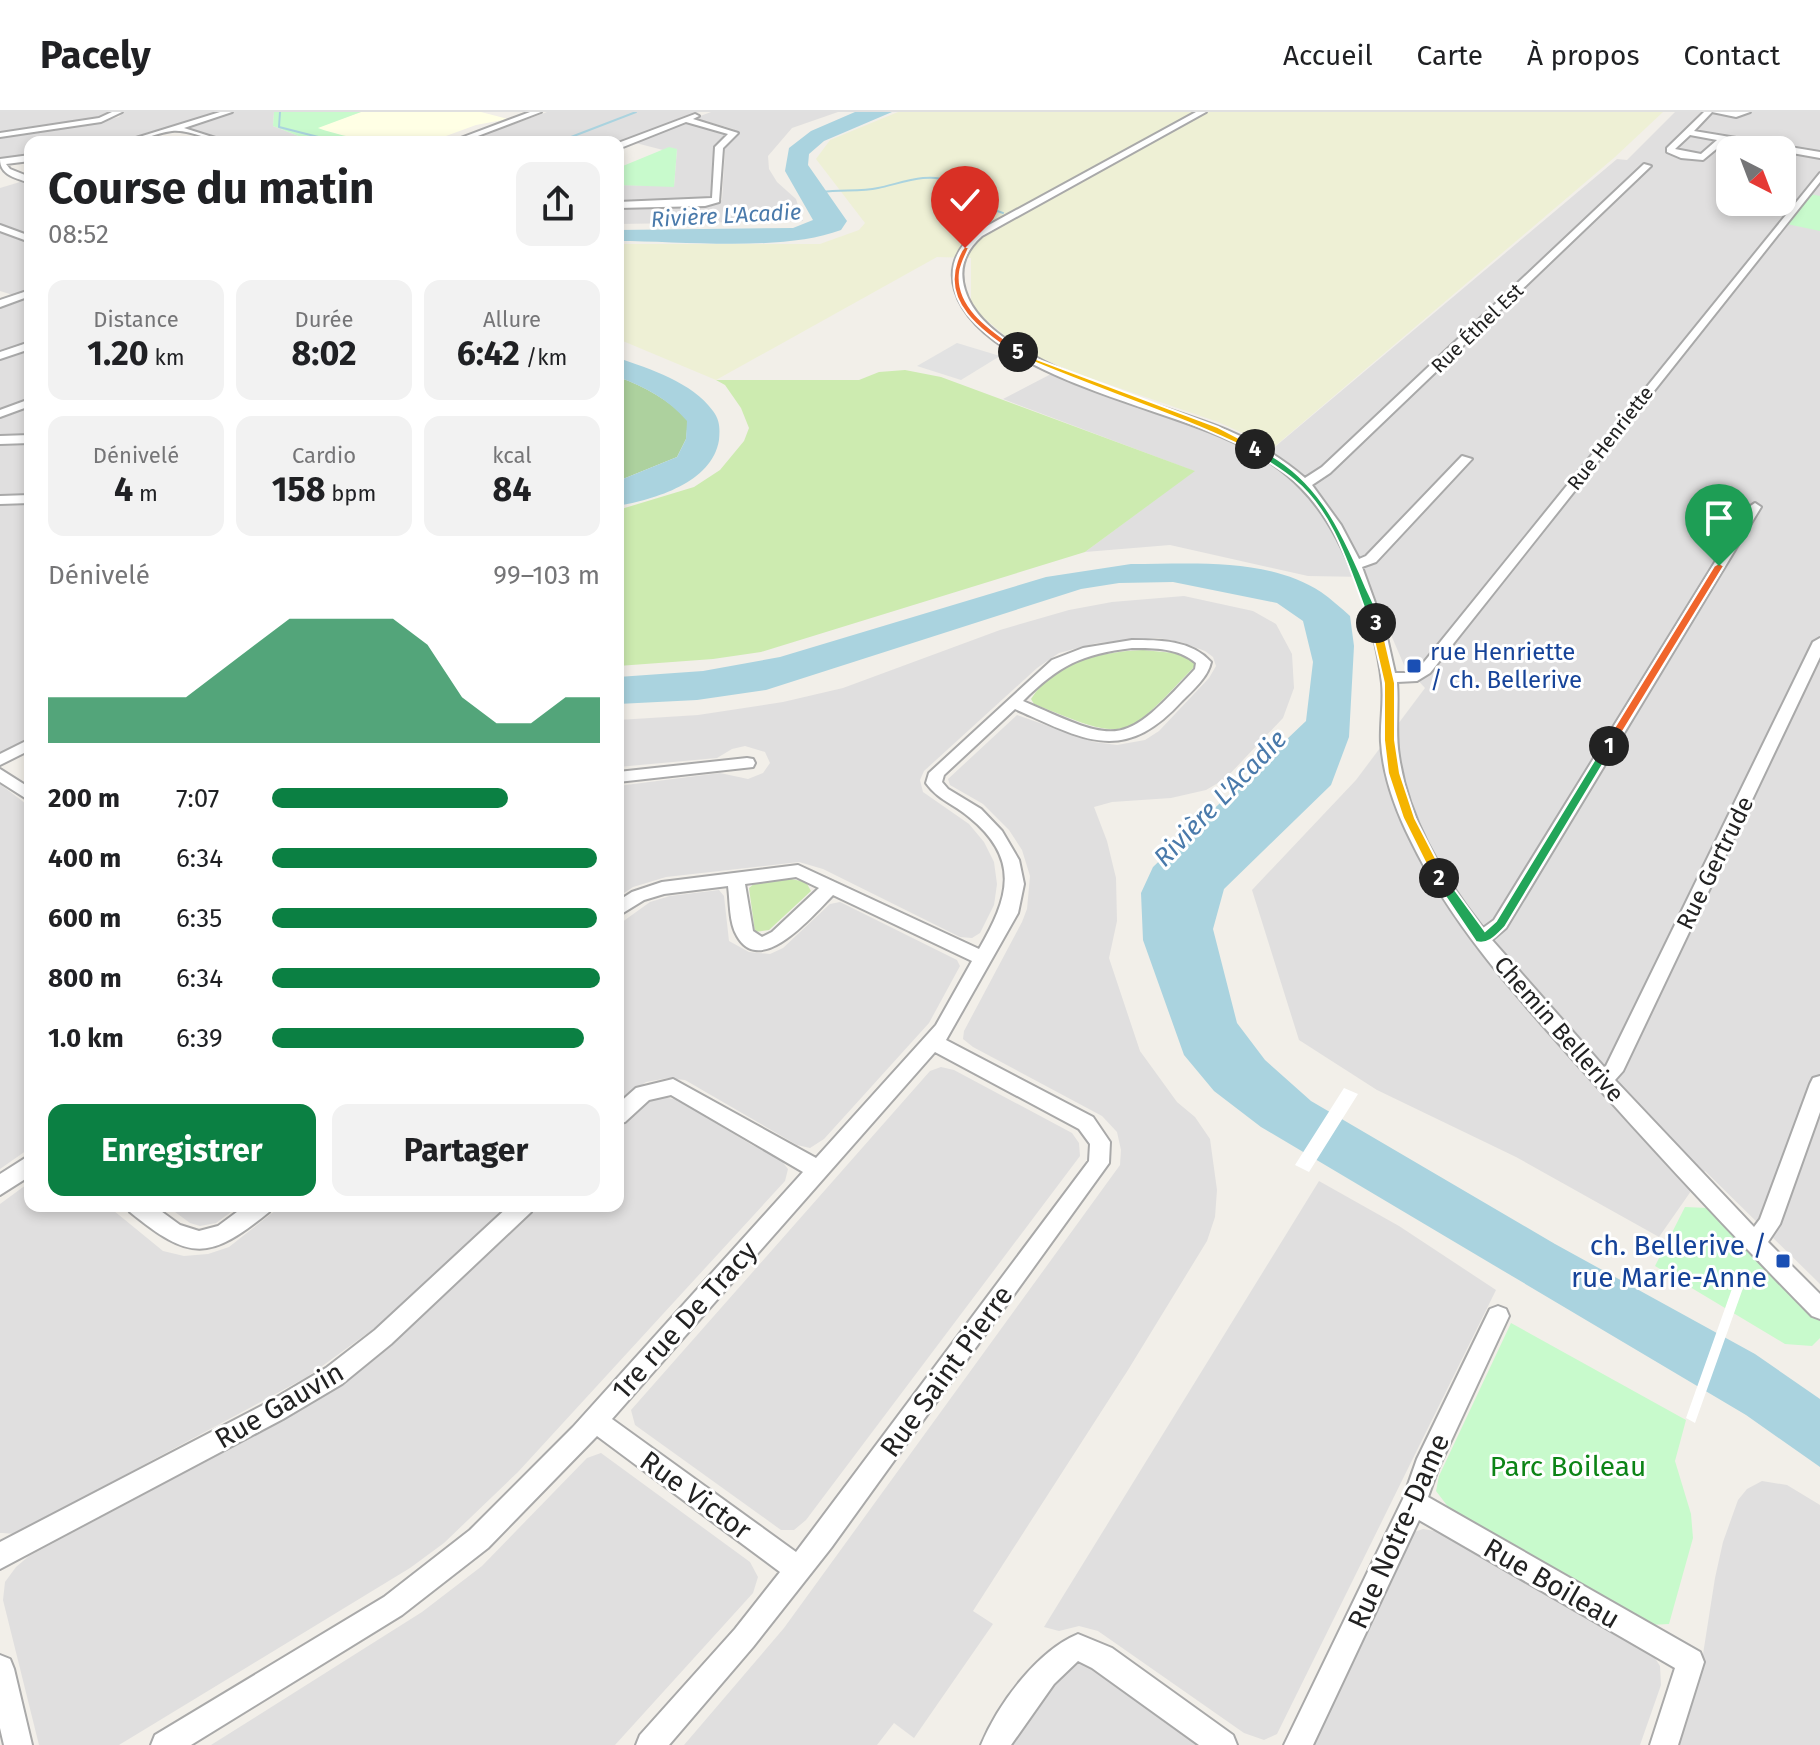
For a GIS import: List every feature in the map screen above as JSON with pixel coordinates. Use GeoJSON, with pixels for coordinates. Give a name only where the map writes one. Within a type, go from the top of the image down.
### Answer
{"type":"FeatureCollection","features":[{"type":"Feature","properties":{"kind":"street"},"geometry":{"type":"LineString","coordinates":[[0,135],[96,121],[118,112]]}},
{"type":"Feature","properties":{"kind":"street"},"geometry":{"type":"LineString","coordinates":[[148,136],[228,112]]}},
{"type":"Feature","properties":{"kind":"street"},"geometry":{"type":"LineString","coordinates":[[471,136],[537,112]]}},
{"type":"Feature","properties":{"kind":"street"},"geometry":{"type":"LineString","coordinates":[[624,144],[705,112]]}},
{"type":"Feature","properties":{"kind":"street","name":"Chemin Bellerive"},"geometry":{"type":"LineString","coordinates":[[1202,112],[982,231],[961,256],[956,274],[958,292],[975,321],[1020,354],[1076,379],[1228,435],[1270,458],[1304,484],[1325,509],[1353,566],[1376,624],[1388,677],[1390,751],[1403,806],[1440,879],[1481,939],[1602,1079],[1754,1243],[1820,1309]]}},
{"type":"Feature","properties":{"kind":"street"},"geometry":{"type":"LineString","coordinates":[[1708,112],[1671,151],[1690,157],[1705,156],[1716,146]]}},
{"type":"Feature","properties":{"kind":"street"},"geometry":{"type":"LineString","coordinates":[[1716,112],[1738,115],[1746,112]]}},
{"type":"Feature","properties":{"kind":"street"},"geometry":{"type":"LineString","coordinates":[[624,205],[705,203],[716,200],[719,147],[734,133],[686,120]]}},
{"type":"Feature","properties":{"kind":"street"},"geometry":{"type":"LineString","coordinates":[[176,128],[203,136]]}},
{"type":"Feature","properties":{"kind":"street"},"geometry":{"type":"LineString","coordinates":[[1688,132],[1716,137]]}},
{"type":"Feature","properties":{"kind":"street"},"geometry":{"type":"LineString","coordinates":[[1796,151],[1820,155]]}},
{"type":"Feature","properties":{"kind":"street"},"geometry":{"type":"LineString","coordinates":[[0,162],[24,159]]}},
{"type":"Feature","properties":{"kind":"street"},"geometry":{"type":"LineString","coordinates":[[0,162],[7,171],[24,177]]}},
{"type":"Feature","properties":{"kind":"street","name":"Rue Éthel Est"},"geometry":{"type":"LineString","coordinates":[[1304,484],[1326,470],[1647,166]]}},
{"type":"Feature","properties":{"kind":"street","name":"Rue Henriette"},"geometry":{"type":"LineString","coordinates":[[1388,677],[1412,678],[1425,670],[1820,176]]}},
{"type":"Feature","properties":{"kind":"street"},"geometry":{"type":"LineString","coordinates":[[9,184],[24,180]]}},
{"type":"Feature","properties":{"kind":"street"},"geometry":{"type":"LineString","coordinates":[[0,228],[24,237]]}},
{"type":"Feature","properties":{"kind":"street"},"geometry":{"type":"LineString","coordinates":[[3,301],[24,295]]}},
{"type":"Feature","properties":{"kind":"street"},"geometry":{"type":"LineString","coordinates":[[0,356],[24,347]]}},
{"type":"Feature","properties":{"kind":"street"},"geometry":{"type":"LineString","coordinates":[[0,414],[24,404]]}},
{"type":"Feature","properties":{"kind":"street"},"geometry":{"type":"LineString","coordinates":[[0,440],[24,439]]}},
{"type":"Feature","properties":{"kind":"street"},"geometry":{"type":"LineString","coordinates":[[1353,566],[1371,559],[1466,459]]}},
{"type":"Feature","properties":{"kind":"street"},"geometry":{"type":"LineString","coordinates":[[0,500],[24,499]]}},
{"type":"Feature","properties":{"kind":"street"},"geometry":{"type":"LineString","coordinates":[[1481,939],[1500,924],[1755,507]]}},
{"type":"Feature","properties":{"kind":"street","name":"Rue Gertrude"},"geometry":{"type":"LineString","coordinates":[[1602,1079],[1613,1071],[1672,954],[1820,642]]}},
{"type":"Feature","properties":{"kind":"street"},"geometry":{"type":"LineString","coordinates":[[1161,645],[1192,653],[1204,662],[1202,670],[1151,723],[1127,736],[1092,734],[1013,702],[1057,663],[1101,649],[1161,645]]}},
{"type":"Feature","properties":{"kind":"street","name":"1re rue De Tracy"},"geometry":{"type":"LineString","coordinates":[[165,1745],[364,1626],[423,1585],[506,1513],[595,1421],[952,1019],[1012,905],[1015,884],[1001,842],[987,824],[942,793],[934,783],[937,773],[1013,702]]}},
{"type":"Feature","properties":{"kind":"street"},"geometry":{"type":"LineString","coordinates":[[0,760],[24,747]]}},
{"type":"Feature","properties":{"kind":"street"},"geometry":{"type":"LineString","coordinates":[[624,776],[747,763]]}},
{"type":"Feature","properties":{"kind":"street"},"geometry":{"type":"LineString","coordinates":[[0,774],[24,792]]}},
{"type":"Feature","properties":{"kind":"street"},"geometry":{"type":"LineString","coordinates":[[624,905],[654,890],[798,871],[984,959]]}},
{"type":"Feature","properties":{"kind":"street"},"geometry":{"type":"LineString","coordinates":[[735,878],[744,933],[750,940],[763,944],[783,933],[832,886]]}},
{"type":"Feature","properties":{"kind":"street","name":"Rue Saint Pierre"},"geometry":{"type":"LineString","coordinates":[[650,1745],[720,1667],[798,1569],[1101,1158],[1098,1137],[1086,1123],[933,1042]]}},
{"type":"Feature","properties":{"kind":"street"},"geometry":{"type":"LineString","coordinates":[[1754,1243],[1769,1224],[1820,1084]]}},
{"type":"Feature","properties":{"kind":"street"},"geometry":{"type":"LineString","coordinates":[[624,1111],[643,1094],[673,1087],[818,1170]]}},
{"type":"Feature","properties":{"kind":"street"},"geometry":{"type":"LineString","coordinates":[[0,1186],[24,1168]]}},
{"type":"Feature","properties":{"kind":"street"},"geometry":{"type":"LineString","coordinates":[[145,1212],[173,1235],[197,1241],[222,1235],[253,1212]]}},
{"type":"Feature","properties":{"kind":"street","name":"Rue Gauvin"},"geometry":{"type":"LineString","coordinates":[[0,1556],[275,1411],[334,1376],[383,1337],[517,1212]]}},
{"type":"Feature","properties":{"kind":"street","name":"Rue Notre-Dame"},"geometry":{"type":"LineString","coordinates":[[1298,1745],[1414,1503],[1426,1467],[1498,1316]]}},
{"type":"Feature","properties":{"kind":"street","name":"Rue Victor"},"geometry":{"type":"LineString","coordinates":[[595,1421],[798,1569]]}},
{"type":"Feature","properties":{"kind":"street","name":"Rue Boileau"},"geometry":{"type":"LineString","coordinates":[[1414,1503],[1690,1662],[1664,1745]]}},
{"type":"Feature","properties":{"kind":"street"},"geometry":{"type":"LineString","coordinates":[[995,1745],[1053,1665],[1068,1651],[1078,1647],[1096,1654],[1223,1745]]}},
{"type":"Feature","properties":{"kind":"street"},"geometry":{"type":"LineString","coordinates":[[0,1669],[18,1745]]}},
{"type":"Feature","properties":{"kind":"shaded area"},"geometry":{"type":"Polygon","coordinates":[[[0,112],[113,114],[95,120],[0,134],[0,112]]]}},
{"type":"Feature","properties":{"kind":"shaded area"},"geometry":{"type":"Polygon","coordinates":[[[123,112],[222,112],[140,136],[24,136],[24,157],[0,160],[0,137],[119,117],[123,112]]]}},
{"type":"Feature","properties":{"kind":"shaded area"},"geometry":{"type":"Polygon","coordinates":[[[234,112],[274,112],[273,126],[299,136],[214,136],[188,128],[234,112]]]}},
{"type":"Feature","properties":{"kind":"shaded area"},"geometry":{"type":"Polygon","coordinates":[[[361,112],[481,112],[508,119],[476,125],[446,136],[339,136],[316,128],[361,112]]]}},
{"type":"Feature","properties":{"kind":"shaded area"},"geometry":{"type":"Polygon","coordinates":[[[547,112],[699,112],[624,142],[624,136],[481,136],[547,112]]]}},
{"type":"Feature","properties":{"kind":"shaded area"},"geometry":{"type":"Polygon","coordinates":[[[711,112],[838,112],[792,128],[768,156],[769,169],[777,182],[796,199],[803,221],[624,224],[624,207],[706,205],[722,200],[725,148],[738,133],[695,118],[711,112]]]}},
{"type":"Feature","properties":{"kind":"shaded area"},"geometry":{"type":"Polygon","coordinates":[[[898,112],[1663,112],[1615,157],[1274,447],[1218,422],[1076,373],[1022,350],[971,307],[971,258],[937,257],[716,380],[624,342],[624,244],[820,244],[859,230],[865,223],[816,159],[830,140],[898,112]]]}},
{"type":"Feature","properties":{"kind":"shaded area"},"geometry":{"type":"Polygon","coordinates":[[[1675,112],[1820,112],[1820,1284],[1705,1171],[1659,1237],[1516,1157],[1377,1090],[1299,1040],[1252,890],[1356,780],[1425,688],[1404,665],[1366,577],[1308,576],[1170,545],[1085,552],[1194,471],[1003,399],[1051,374],[1207,430],[1263,457],[1617,159],[1627,160],[1675,112]]]}},
{"type":"Feature","properties":{"kind":"shaded area"},"geometry":{"type":"Polygon","coordinates":[[[686,122],[728,134],[714,147],[712,198],[624,203],[624,185],[674,186],[677,149],[663,150],[632,142],[686,122]]]}},
{"type":"Feature","properties":{"kind":"shaded area"},"geometry":{"type":"Polygon","coordinates":[[[24,182],[24,233],[0,224],[0,188],[24,182]]]}},
{"type":"Feature","properties":{"kind":"shaded area"},"geometry":{"type":"Polygon","coordinates":[[[0,232],[24,241],[24,291],[13,295],[0,291],[0,232]]]}},
{"type":"Feature","properties":{"kind":"shaded area"},"geometry":{"type":"Polygon","coordinates":[[[24,299],[24,344],[0,353],[0,308],[24,299]]]}},
{"type":"Feature","properties":{"kind":"shaded area"},"geometry":{"type":"Polygon","coordinates":[[[957,343],[1000,356],[961,380],[917,366],[957,343]]]}},
{"type":"Feature","properties":{"kind":"shaded area"},"geometry":{"type":"Polygon","coordinates":[[[24,350],[24,400],[0,410],[0,359],[24,350]]]}},
{"type":"Feature","properties":{"kind":"shaded area"},"geometry":{"type":"Polygon","coordinates":[[[24,407],[24,433],[0,437],[0,417],[24,407]]]}},
{"type":"Feature","properties":{"kind":"shaded area"},"geometry":{"type":"Polygon","coordinates":[[[24,442],[24,494],[0,495],[0,443],[24,442]]]}},
{"type":"Feature","properties":{"kind":"shaded area"},"geometry":{"type":"Polygon","coordinates":[[[24,502],[24,741],[0,754],[0,504],[24,502]]]}},
{"type":"Feature","properties":{"kind":"shaded area"},"geometry":{"type":"Polygon","coordinates":[[[1184,596],[1253,611],[1276,624],[1292,654],[1294,688],[1283,718],[1225,779],[1206,790],[1171,798],[1112,802],[1094,807],[1116,878],[1117,921],[1109,958],[1140,1051],[1177,1102],[1195,1117],[1210,1139],[1217,1190],[1215,1217],[1207,1241],[973,1611],[993,1624],[914,1738],[894,1723],[877,1745],[684,1745],[784,1628],[1120,1165],[1117,1132],[1102,1116],[963,1039],[964,1031],[1022,922],[1027,909],[1030,876],[1022,850],[1009,830],[983,804],[950,785],[948,779],[1017,715],[1094,742],[1117,745],[1145,740],[1159,731],[1209,678],[1216,666],[1213,657],[1205,651],[1158,638],[1097,643],[1059,653],[1037,668],[924,771],[920,780],[923,792],[969,824],[984,842],[994,862],[997,884],[994,905],[980,933],[972,938],[960,937],[823,869],[799,862],[666,877],[633,887],[624,893],[624,785],[720,773],[748,779],[763,773],[770,763],[765,752],[745,746],[717,758],[624,766],[624,720],[698,715],[783,702],[843,688],[1000,630],[1069,610],[1112,602],[1184,596]]]}},
{"type":"Feature","properties":{"kind":"shaded area"},"geometry":{"type":"Polygon","coordinates":[[[0,784],[24,802],[24,1152],[0,1169],[0,784]]]}},
{"type":"Feature","properties":{"kind":"shaded area"},"geometry":{"type":"Polygon","coordinates":[[[719,890],[724,896],[729,941],[749,952],[770,954],[783,948],[830,904],[840,902],[957,960],[960,966],[929,1023],[824,1139],[810,1148],[797,1145],[685,1080],[668,1078],[646,1082],[624,1098],[624,921],[650,902],[670,896],[719,890]]]}},
{"type":"Feature","properties":{"kind":"shaded area"},"geometry":{"type":"Polygon","coordinates":[[[941,1067],[954,1070],[1072,1133],[1079,1143],[1080,1156],[806,1520],[794,1530],[781,1530],[635,1425],[631,1410],[930,1071],[941,1067]]]}},
{"type":"Feature","properties":{"kind":"shaded area"},"geometry":{"type":"Polygon","coordinates":[[[663,1097],[678,1100],[752,1145],[778,1156],[788,1169],[785,1181],[518,1472],[444,1543],[410,1568],[119,1745],[39,1745],[3,1600],[5,1582],[16,1567],[29,1556],[272,1426],[343,1383],[399,1338],[534,1212],[624,1212],[624,1125],[648,1102],[663,1097]]]}},
{"type":"Feature","properties":{"kind":"shaded area"},"geometry":{"type":"Polygon","coordinates":[[[1319,1181],[1399,1226],[1496,1290],[1277,1734],[1264,1740],[1244,1733],[1098,1631],[1079,1626],[1059,1631],[1044,1627],[1319,1181]]]}},
{"type":"Feature","properties":{"kind":"shaded area"},"geometry":{"type":"Polygon","coordinates":[[[24,1186],[24,1212],[115,1212],[163,1251],[184,1256],[208,1254],[229,1247],[273,1212],[502,1212],[383,1322],[307,1377],[15,1534],[0,1533],[0,1204],[24,1186]]]}},
{"type":"Feature","properties":{"kind":"shaded area"},"geometry":{"type":"Polygon","coordinates":[[[175,1212],[231,1212],[216,1223],[200,1226],[175,1212]]]}},
{"type":"Feature","properties":{"kind":"shaded area"},"geometry":{"type":"Polygon","coordinates":[[[601,1453],[750,1562],[758,1577],[753,1593],[615,1745],[211,1745],[422,1612],[482,1566],[587,1458],[601,1453]]]}},
{"type":"Feature","properties":{"kind":"shaded area"},"geometry":{"type":"Polygon","coordinates":[[[1762,1481],[1787,1485],[1820,1505],[1820,1745],[1679,1745],[1698,1686],[1723,1542],[1738,1500],[1747,1489],[1762,1481]]]}},
{"type":"Feature","properties":{"kind":"shaded area"},"geometry":{"type":"Polygon","coordinates":[[[1423,1529],[1440,1532],[1653,1655],[1660,1666],[1661,1685],[1640,1745],[1314,1745],[1409,1540],[1414,1532],[1423,1529]]]}},
{"type":"Feature","properties":{"kind":"shaded area"},"geometry":{"type":"Polygon","coordinates":[[[1072,1662],[1089,1664],[1203,1745],[1008,1745],[1030,1711],[1072,1662]]]}},
{"type":"Feature","properties":{"kind":"green space"},"geometry":{"type":"Polygon","coordinates":[[[274,112],[361,112],[318,128],[351,136],[299,136],[273,126],[274,112]]]}},
{"type":"Feature","properties":{"kind":"green space"},"geometry":{"type":"Polygon","coordinates":[[[669,147],[677,149],[674,187],[624,185],[624,166],[669,147]]]}},
{"type":"Feature","properties":{"kind":"green space"},"geometry":{"type":"Polygon","coordinates":[[[1810,194],[1820,196],[1820,231],[1787,224],[1810,194]]]}},
{"type":"Feature","properties":{"kind":"green space"},"geometry":{"type":"Polygon","coordinates":[[[905,370],[941,377],[1195,471],[1085,552],[761,652],[624,666],[624,508],[694,487],[720,470],[744,441],[749,428],[741,408],[725,385],[716,380],[859,380],[879,372],[905,370]]]}},
{"type":"Feature","properties":{"kind":"green space"},"geometry":{"type":"Polygon","coordinates":[[[624,379],[656,394],[688,420],[686,439],[677,457],[624,479],[624,379]]]}},
{"type":"Feature","properties":{"kind":"green space"},"geometry":{"type":"Polygon","coordinates":[[[1143,650],[1174,653],[1193,660],[1195,666],[1153,709],[1124,728],[1090,725],[1034,704],[1031,699],[1041,686],[1066,667],[1095,656],[1143,650]]]}},
{"type":"Feature","properties":{"kind":"green space"},"geometry":{"type":"Polygon","coordinates":[[[786,878],[806,882],[811,891],[769,930],[755,932],[749,888],[755,883],[786,878]]]}},
{"type":"Feature","properties":{"kind":"green space"},"geometry":{"type":"Polygon","coordinates":[[[1685,1207],[1708,1208],[1820,1321],[1820,1338],[1812,1346],[1785,1344],[1655,1266],[1685,1207]]]}},
{"type":"Feature","properties":{"kind":"green space","name":"Parc Boileau"},"geometry":{"type":"Polygon","coordinates":[[[1511,1323],[1686,1420],[1675,1461],[1691,1514],[1693,1538],[1669,1624],[1650,1625],[1554,1572],[1449,1508],[1436,1491],[1439,1476],[1511,1323]]]}},
{"type":"Feature","properties":{"kind":"water"},"geometry":{"type":"Polygon","coordinates":[[[855,112],[892,112],[824,141],[809,154],[808,165],[847,221],[841,230],[817,237],[762,243],[624,241],[624,230],[793,228],[813,220],[785,171],[789,148],[811,131],[855,112]]]}},
{"type":"Feature","properties":{"kind":"water"},"geometry":{"type":"Polygon","coordinates":[[[624,360],[670,378],[694,392],[715,414],[719,440],[714,455],[694,478],[664,493],[624,505],[624,479],[677,457],[686,439],[687,421],[656,394],[624,379],[624,360]]]}},
{"type":"Feature","properties":{"kind":"water"},"geometry":{"type":"Polygon","coordinates":[[[1131,564],[1253,568],[1300,581],[1321,592],[1350,616],[1354,646],[1349,737],[1331,785],[1224,889],[1213,929],[1237,1023],[1265,1060],[1311,1101],[1555,1244],[1755,1354],[1820,1399],[1820,1467],[1746,1415],[1261,1127],[1214,1091],[1184,1055],[1143,940],[1141,893],[1153,867],[1306,721],[1313,662],[1303,621],[1277,603],[1173,582],[1119,583],[1081,589],[766,690],[697,700],[624,704],[624,677],[703,671],[780,657],[1046,577],[1131,564]]]}},
{"type":"Feature","properties":{"kind":"pier"},"geometry":{"type":"Polygon","coordinates":[[[1344,1088],[1358,1094],[1309,1172],[1295,1165],[1344,1088]]]}},
{"type":"Feature","properties":{"kind":"pier"},"geometry":{"type":"Polygon","coordinates":[[[1734,1283],[1743,1288],[1695,1423],[1686,1418],[1734,1283]]]}},
{"type":"Feature","properties":{"kind":"waterway"},"geometry":{"type":"LineString","coordinates":[[280,112],[279,127],[314,136]]}},
{"type":"Feature","properties":{"kind":"waterway"},"geometry":{"type":"LineString","coordinates":[[574,136],[636,112]]}},
{"type":"Feature","properties":{"kind":"waterway"},"geometry":{"type":"LineString","coordinates":[[822,192],[871,189],[914,179],[942,179],[1003,213]]}},
{"type":"Feature","properties":{"kind":"place","name":"rue Henriette / ch. Bellerive"},"geometry":{"type":"Point","coordinates":[1414,666]}},
{"type":"Feature","properties":{"kind":"place","name":"ch. Bellerive / rue Marie-Anne"},"geometry":{"type":"Point","coordinates":[1783,1261]}},
{"type":"Feature","properties":{"kind":"route"},"geometry":{"type":"LineString","coordinates":[[965,248],[956,271],[958,292],[972,317],[992,336],[1044,366],[1234,438],[1288,470],[1308,487],[1322,505],[1353,566],[1384,652],[1390,690],[1390,751],[1403,806],[1440,879],[1481,939],[1490,935],[1500,924],[1719,566]]}},
{"type":"Feature","properties":{"kind":"water label","name":"Rivière L'Acadie"},"geometry":{"type":"Point","coordinates":[726,215]}},
{"type":"Feature","properties":{"kind":"water label","name":"Rivière L'Acadie"},"geometry":{"type":"Point","coordinates":[1220,798]}}]}
